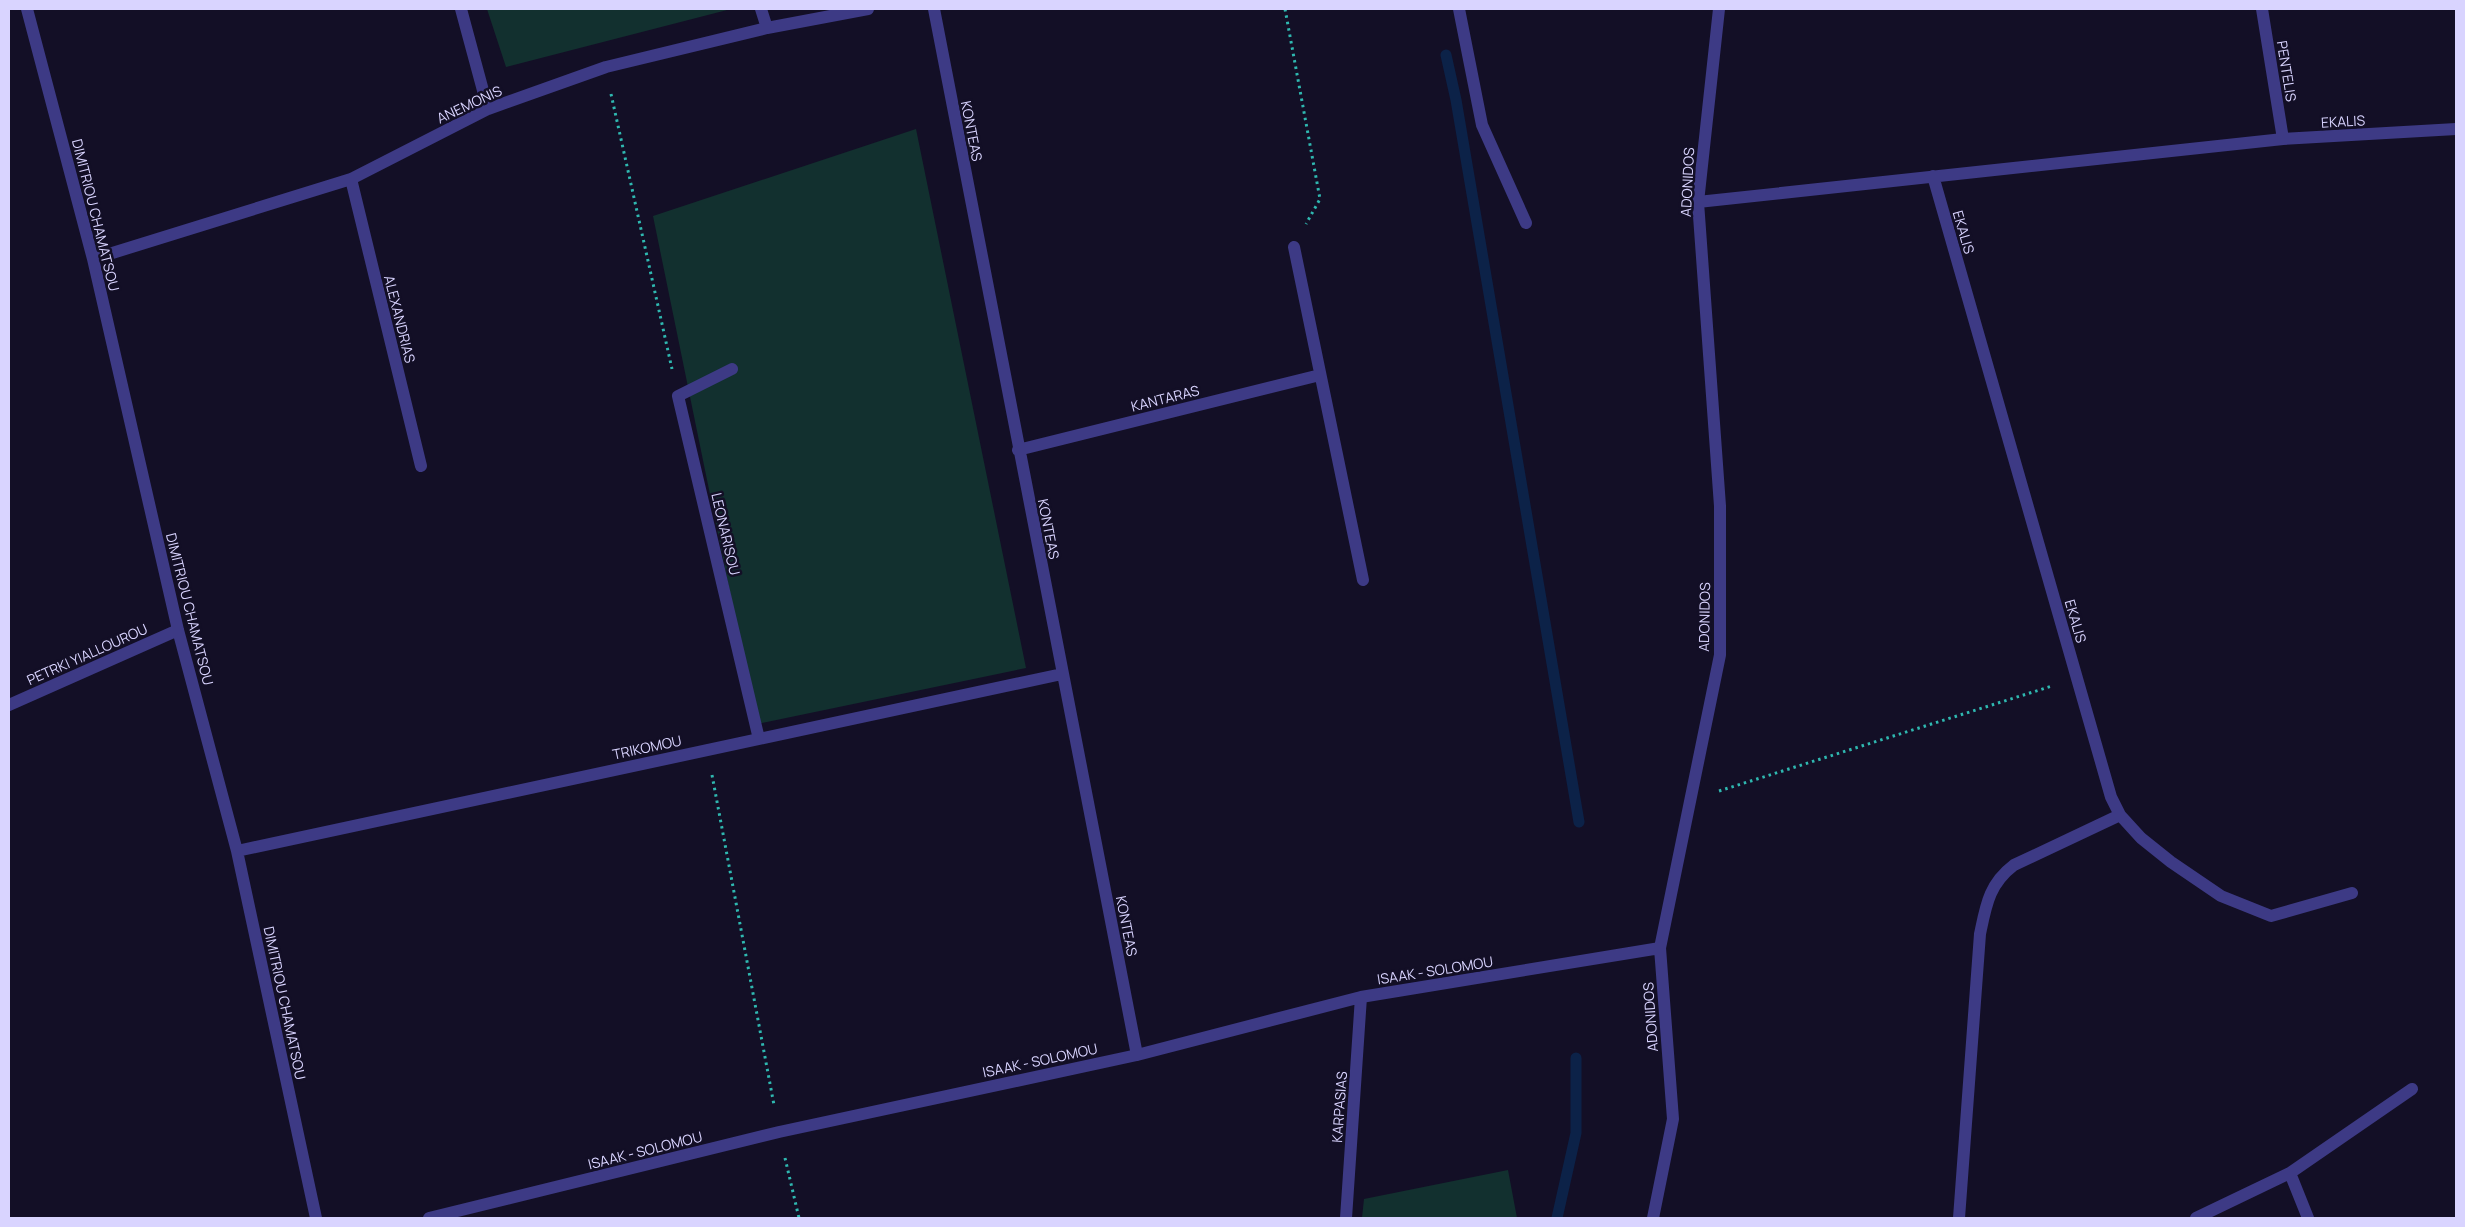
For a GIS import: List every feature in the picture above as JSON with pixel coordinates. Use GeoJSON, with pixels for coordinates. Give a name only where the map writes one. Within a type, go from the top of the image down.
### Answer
{"type":"FeatureCollection","features":[{"type":"Feature","properties":{"kind":"street","name":"DIMITRIOU CHAMATSOU"},"geometry":{"type":"LineString","coordinates":[[26,9],[94,259],[178,630],[237,851],[316,1218]]}},
{"type":"Feature","properties":{"kind":"street"},"geometry":{"type":"LineString","coordinates":[[461,9],[488,109]]}},
{"type":"Feature","properties":{"kind":"street"},"geometry":{"type":"LineString","coordinates":[[761,9],[767,28]]}},
{"type":"Feature","properties":{"kind":"street","name":"ANEMONIS"},"geometry":{"type":"LineString","coordinates":[[94,259],[351,179],[488,109],[606,67],[767,28],[868,9]]}},
{"type":"Feature","properties":{"kind":"street","name":"KONTEAS"},"geometry":{"type":"LineString","coordinates":[[934,9],[1018,450],[1137,1055]]}},
{"type":"Feature","properties":{"kind":"street"},"geometry":{"type":"LineString","coordinates":[[1459,9],[1482,125],[1526,223]]}},
{"type":"Feature","properties":{"kind":"street","name":"ADONIDOS"},"geometry":{"type":"LineString","coordinates":[[1653,1218],[1673,1119],[1660,948],[1720,655],[1720,506],[1698,202],[1719,9]]}},
{"type":"Feature","properties":{"kind":"street","name":"PENTELIS"},"geometry":{"type":"LineString","coordinates":[[2262,9],[2283,139]]}},
{"type":"Feature","properties":{"kind":"street","name":"EKALIS"},"geometry":{"type":"LineString","coordinates":[[1698,202],[2283,139],[2456,129]]}},
{"type":"Feature","properties":{"kind":"street","name":"EKALIS"},"geometry":{"type":"LineString","coordinates":[[1933,176],[2111,797],[2120,815],[2141,838],[2221,896],[2271,916],[2352,893]]}},
{"type":"Feature","properties":{"kind":"street","name":"ALEXANDRIAS"},"geometry":{"type":"LineString","coordinates":[[351,179],[420,466]]}},
{"type":"Feature","properties":{"kind":"street"},"geometry":{"type":"LineString","coordinates":[[1294,247],[1363,580]]}},
{"type":"Feature","properties":{"kind":"street"},"geometry":{"type":"LineString","coordinates":[[678,396],[732,369]]}},
{"type":"Feature","properties":{"kind":"street","name":"KANTARAS"},"geometry":{"type":"LineString","coordinates":[[1018,450],[1320,375]]}},
{"type":"Feature","properties":{"kind":"street","name":"LEONARISOU"},"geometry":{"type":"LineString","coordinates":[[678,396],[759,739]]}},
{"type":"Feature","properties":{"kind":"street","name":"PETRKI YIALLOUROU"},"geometry":{"type":"LineString","coordinates":[[9,705],[178,630]]}},
{"type":"Feature","properties":{"kind":"street","name":"TRIKOMOU"},"geometry":{"type":"LineString","coordinates":[[237,851],[1062,674]]}},
{"type":"Feature","properties":{"kind":"street"},"geometry":{"type":"LineString","coordinates":[[1959,1218],[1980,934],[1992,889],[2001,874],[2014,865],[2120,815]]}},
{"type":"Feature","properties":{"kind":"street","name":"ISAAK - SOLOMOU"},"geometry":{"type":"LineString","coordinates":[[429,1218],[780,1132],[1137,1055],[1361,997],[1660,948]]}},
{"type":"Feature","properties":{"kind":"street","name":"KARPASIAS"},"geometry":{"type":"LineString","coordinates":[[1346,1218],[1361,997]]}},
{"type":"Feature","properties":{"kind":"street"},"geometry":{"type":"LineString","coordinates":[[2196,1218],[2290,1173],[2412,1089]]}},
{"type":"Feature","properties":{"kind":"street"},"geometry":{"type":"LineString","coordinates":[[2290,1173],[2308,1218]]}},
{"type":"Feature","properties":{"kind":"path"},"geometry":{"type":"LineString","coordinates":[[1285,9],[1320,200],[1294,247]]}},
{"type":"Feature","properties":{"kind":"path"},"geometry":{"type":"LineString","coordinates":[[606,67],[678,396]]}},
{"type":"Feature","properties":{"kind":"path"},"geometry":{"type":"LineString","coordinates":[[1690,800],[2077,678]]}},
{"type":"Feature","properties":{"kind":"path"},"geometry":{"type":"LineString","coordinates":[[707,750],[780,1132],[799,1218]]}},
{"type":"Feature","properties":{"kind":"green space"},"geometry":{"type":"Polygon","coordinates":[[[487,9],[731,9],[506,67],[487,9]]]}},
{"type":"Feature","properties":{"kind":"green space"},"geometry":{"type":"Polygon","coordinates":[[[916,129],[1026,668],[757,724],[653,216],[916,129]]]}},
{"type":"Feature","properties":{"kind":"green space"},"geometry":{"type":"Polygon","coordinates":[[[1508,1170],[1517,1218],[1362,1218],[1364,1199],[1508,1170]]]}},
{"type":"Feature","properties":{"kind":"waterway"},"geometry":{"type":"LineString","coordinates":[[1446,55],[1456,100],[1579,822]]}},
{"type":"Feature","properties":{"kind":"waterway"},"geometry":{"type":"LineString","coordinates":[[1557,1218],[1576,1133],[1576,1058]]}}]}
